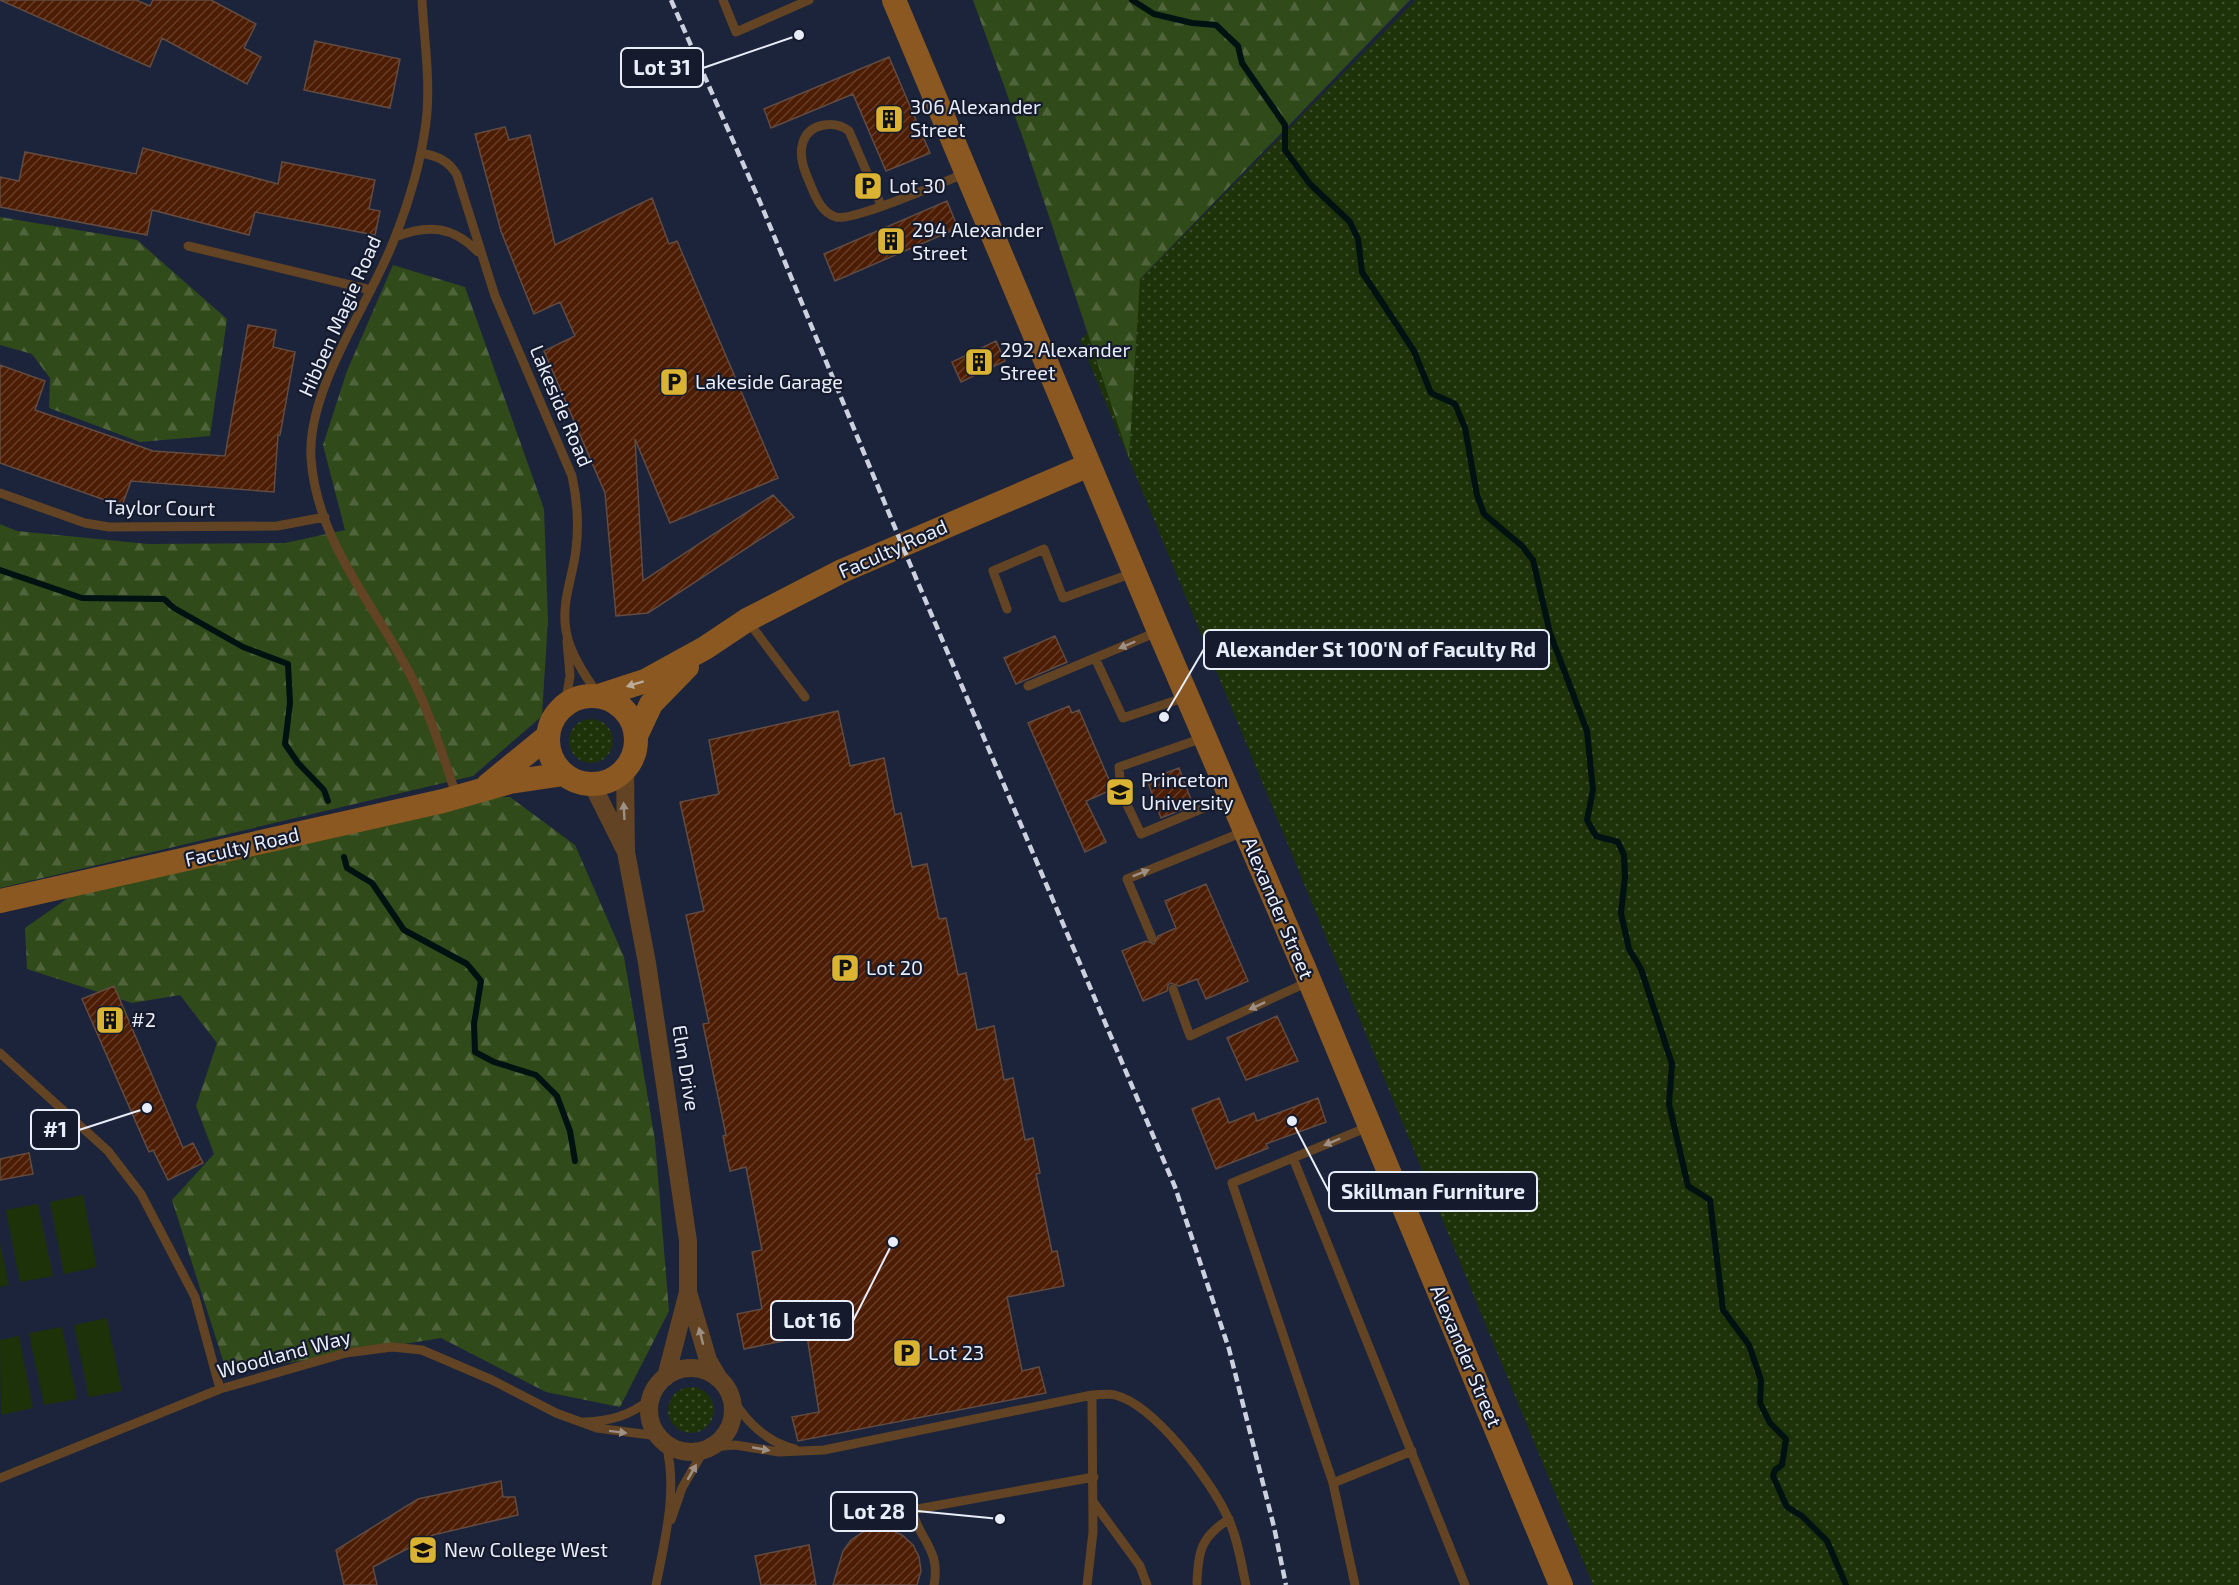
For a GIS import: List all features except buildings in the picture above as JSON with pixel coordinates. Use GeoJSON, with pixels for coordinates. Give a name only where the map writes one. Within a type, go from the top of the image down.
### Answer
{"type":"FeatureCollection","features":[{"type":"Feature","properties":{"kind":"main road","name":"Alexander Street"},"geometry":{"type":"LineString","coordinates":[[894,0],[1159,631],[1310,981],[1561,1585]]}},
{"type":"Feature","properties":{"kind":"main road","name":"Faculty Road"},"geometry":{"type":"LineString","coordinates":[[599,696],[645,681],[705,648],[747,620],[792,595],[902,544],[1089,465]]}},
{"type":"Feature","properties":{"kind":"main road","name":"Faculty Road"},"geometry":{"type":"LineString","coordinates":[[636,736],[651,704],[705,648]]}},
{"type":"Feature","properties":{"kind":"main road"},"geometry":{"type":"LineString","coordinates":[[587,696],[599,696],[613,701],[624,710],[632,722],[636,736],[635,748],[625,769],[610,780],[592,784],[577,782],[554,764],[549,750],[550,724],[565,704],[587,696]]}},
{"type":"Feature","properties":{"kind":"main road","name":"Faculty Road"},"geometry":{"type":"LineString","coordinates":[[484,788],[548,736]]}},
{"type":"Feature","properties":{"kind":"main road","name":"Faculty Road"},"geometry":{"type":"LineString","coordinates":[[0,902],[457,797],[484,788],[564,774]]}},
{"type":"Feature","properties":{"kind":"street","name":"Elm Drive"},"geometry":{"type":"LineString","coordinates":[[625,769],[626,852],[682,1184],[688,1241],[688,1292],[666,1377]]}},
{"type":"Feature","properties":{"kind":"street","name":"Elm Drive"},"geometry":{"type":"LineString","coordinates":[[592,784],[626,852]]}},
{"type":"Feature","properties":{"kind":"street","name":"Elm Drive"},"geometry":{"type":"LineString","coordinates":[[688,1292],[708,1360],[719,1378]]}},
{"type":"Feature","properties":{"kind":"street"},"geometry":{"type":"LineString","coordinates":[[689,1368],[704,1370],[719,1378],[732,1398],[734,1413],[730,1427],[722,1439],[708,1449],[687,1452],[662,1440],[649,1413],[656,1387],[666,1377],[689,1368]]}},
{"type":"Feature","properties":{"kind":"lane","name":"Hibben Magie Road"},"geometry":{"type":"LineString","coordinates":[[422,0],[427,90],[426,121],[421,153],[411,193],[395,237],[326,384],[315,421],[311,456],[317,497],[341,560],[416,686],[457,797]]}},
{"type":"Feature","properties":{"kind":"lane"},"geometry":{"type":"LineString","coordinates":[[723,0],[736,32],[809,0]]}},
{"type":"Feature","properties":{"kind":"lane"},"geometry":{"type":"LineString","coordinates":[[881,206],[849,131],[842,126],[831,124],[813,129],[805,136],[800,150],[802,162],[823,210],[837,217],[850,216],[881,206],[966,173]]}},
{"type":"Feature","properties":{"kind":"lane","name":"Lakeside Road"},"geometry":{"type":"LineString","coordinates":[[421,153],[440,157],[452,166],[495,296],[572,476],[576,498],[576,548],[566,589],[566,633],[583,672],[599,696]]}},
{"type":"Feature","properties":{"kind":"lane"},"geometry":{"type":"LineString","coordinates":[[395,237],[421,230],[445,230],[463,237],[479,253]]}},
{"type":"Feature","properties":{"kind":"lane"},"geometry":{"type":"LineString","coordinates":[[188,246],[371,290]]}},
{"type":"Feature","properties":{"kind":"lane","name":"Taylor Court"},"geometry":{"type":"LineString","coordinates":[[0,493],[85,524],[109,527],[277,526],[325,517]]}},
{"type":"Feature","properties":{"kind":"lane"},"geometry":{"type":"LineString","coordinates":[[1007,609],[993,572],[1044,549],[1063,598],[1135,573]]}},
{"type":"Feature","properties":{"kind":"lane"},"geometry":{"type":"LineString","coordinates":[[747,620],[805,697]]}},
{"type":"Feature","properties":{"kind":"lane"},"geometry":{"type":"LineString","coordinates":[[1028,686],[1159,631]]}},
{"type":"Feature","properties":{"kind":"lane"},"geometry":{"type":"LineString","coordinates":[[565,704],[570,676],[566,633]]}},
{"type":"Feature","properties":{"kind":"lane"},"geometry":{"type":"LineString","coordinates":[[1095,658],[1123,718],[1188,697]]}},
{"type":"Feature","properties":{"kind":"lane"},"geometry":{"type":"LineString","coordinates":[[1205,738],[1119,767],[1121,792],[1141,834],[1231,797]]}},
{"type":"Feature","properties":{"kind":"lane"},"geometry":{"type":"LineString","coordinates":[[1152,938],[1127,879],[1245,831]]}},
{"type":"Feature","properties":{"kind":"lane"},"geometry":{"type":"LineString","coordinates":[[1173,989],[1190,1036],[1310,981]]}},
{"type":"Feature","properties":{"kind":"lane"},"geometry":{"type":"LineString","coordinates":[[0,1053],[108,1151],[141,1194],[195,1297],[220,1389]]}},
{"type":"Feature","properties":{"kind":"lane"},"geometry":{"type":"LineString","coordinates":[[1355,1585],[1333,1483],[1232,1183],[1370,1126]]}},
{"type":"Feature","properties":{"kind":"lane"},"geometry":{"type":"LineString","coordinates":[[1293,1158],[1465,1585]]}},
{"type":"Feature","properties":{"kind":"lane","name":"Woodland Way"},"geometry":{"type":"LineString","coordinates":[[0,1478],[220,1389],[346,1353],[392,1347],[423,1350],[492,1380],[578,1422],[613,1432],[662,1440]]}},
{"type":"Feature","properties":{"kind":"lane"},"geometry":{"type":"LineString","coordinates":[[666,1533],[682,1488],[708,1449],[735,1445],[779,1452],[809,1451],[1092,1395],[1108,1394],[1122,1398],[1167,1433],[1190,1457],[1229,1519],[1245,1585]]}},
{"type":"Feature","properties":{"kind":"lane"},"geometry":{"type":"LineString","coordinates":[[1088,1585],[1094,1503],[1092,1395]]}},
{"type":"Feature","properties":{"kind":"lane"},"geometry":{"type":"LineString","coordinates":[[732,1398],[758,1431],[780,1444],[809,1451]]}},
{"type":"Feature","properties":{"kind":"lane"},"geometry":{"type":"LineString","coordinates":[[578,1422],[614,1419],[638,1409],[651,1399]]}},
{"type":"Feature","properties":{"kind":"lane"},"geometry":{"type":"LineString","coordinates":[[656,1585],[666,1533],[672,1471],[662,1440]]}},
{"type":"Feature","properties":{"kind":"lane"},"geometry":{"type":"LineString","coordinates":[[1333,1483],[1412,1451]]}},
{"type":"Feature","properties":{"kind":"lane"},"geometry":{"type":"LineString","coordinates":[[934,1585],[937,1568],[926,1537],[915,1525],[912,1510],[1094,1477]]}},
{"type":"Feature","properties":{"kind":"lane"},"geometry":{"type":"LineString","coordinates":[[1094,1503],[1140,1566],[1147,1585]]}},
{"type":"Feature","properties":{"kind":"lane"},"geometry":{"type":"LineString","coordinates":[[1197,1583],[1203,1542],[1212,1530],[1229,1519]]}},
{"type":"Feature","properties":{"kind":"shaded area","name":"Princeton University"},"geometry":{"type":"Polygon","coordinates":[[[0,0],[2239,0],[2239,1585],[0,1585],[0,0]]]}},
{"type":"Feature","properties":{"kind":"green space"},"geometry":{"type":"Polygon","coordinates":[[[973,0],[1410,0],[1140,279],[1129,458],[1024,141],[973,0]]]}},
{"type":"Feature","properties":{"kind":"green space"},"geometry":{"type":"Polygon","coordinates":[[[1416,0],[2239,0],[2239,1585],[1593,1585],[1080,340],[1416,0]]]}},
{"type":"Feature","properties":{"kind":"green space"},"geometry":{"type":"Polygon","coordinates":[[[0,217],[137,240],[227,319],[210,436],[140,442],[49,408],[50,378],[32,354],[0,345],[0,217]]]}},
{"type":"Feature","properties":{"kind":"green space"},"geometry":{"type":"Polygon","coordinates":[[[393,265],[465,287],[544,509],[548,619],[542,716],[473,776],[0,888],[0,524],[17,531],[148,544],[285,543],[345,530],[323,445],[347,371],[393,265]]]}},
{"type":"Feature","properties":{"kind":"green space"},"geometry":{"type":"Polygon","coordinates":[[[591,719],[606,726],[613,741],[606,756],[591,763],[576,756],[569,741],[576,726],[591,719]]]}},
{"type":"Feature","properties":{"kind":"green space"},"geometry":{"type":"Polygon","coordinates":[[[483,797],[510,797],[575,845],[624,957],[655,1140],[669,1311],[620,1407],[546,1392],[441,1338],[227,1373],[172,1200],[214,1154],[196,1106],[217,1043],[180,995],[132,1003],[27,969],[25,928],[75,893],[483,797]]]}},
{"type":"Feature","properties":{"kind":"green space"},"geometry":{"type":"Polygon","coordinates":[[[83,1195],[97,1267],[64,1274],[50,1202],[83,1195]]]}},
{"type":"Feature","properties":{"kind":"green space"},"geometry":{"type":"Polygon","coordinates":[[[38,1204],[53,1276],[20,1282],[6,1210],[38,1204]]]}},
{"type":"Feature","properties":{"kind":"green space"},"geometry":{"type":"Polygon","coordinates":[[[0,1243],[9,1285],[0,1287],[0,1243]]]}},
{"type":"Feature","properties":{"kind":"green space"},"geometry":{"type":"Polygon","coordinates":[[[107,1318],[122,1391],[89,1397],[74,1325],[107,1318]]]}},
{"type":"Feature","properties":{"kind":"green space"},"geometry":{"type":"Polygon","coordinates":[[[62,1327],[77,1399],[44,1405],[29,1333],[62,1327]]]}},
{"type":"Feature","properties":{"kind":"green space"},"geometry":{"type":"Polygon","coordinates":[[[19,1336],[33,1408],[1,1415],[0,1340],[19,1336]]]}},
{"type":"Feature","properties":{"kind":"green space"},"geometry":{"type":"Polygon","coordinates":[[[691,1387],[700,1388],[708,1393],[713,1401],[713,1419],[708,1427],[700,1432],[691,1433],[682,1432],[674,1427],[669,1419],[668,1410],[669,1401],[674,1393],[682,1388],[691,1387]]]}},
{"type":"Feature","properties":{"kind":"waterway"},"geometry":{"type":"LineString","coordinates":[[1132,0],[1154,14],[1192,23],[1216,25],[1238,46],[1242,63],[1285,125],[1285,150],[1310,184],[1350,222],[1358,239],[1362,272],[1414,351],[1431,393],[1455,404],[1465,428],[1477,495],[1484,514],[1522,546],[1533,560],[1550,633],[1587,731],[1593,790],[1587,820],[1596,836],[1618,842],[1624,855],[1625,877],[1621,913],[1629,949],[1641,969],[1672,1064],[1669,1104],[1688,1186],[1710,1200],[1723,1310],[1749,1345],[1761,1380],[1760,1403],[1770,1423],[1786,1439],[1782,1465],[1775,1470],[1773,1476],[1787,1507],[1802,1516],[1827,1541],[1846,1585]]}},
{"type":"Feature","properties":{"kind":"waterway"},"geometry":{"type":"LineString","coordinates":[[0,570],[82,598],[164,599],[174,608],[243,647],[288,664],[290,703],[285,744],[298,763],[324,790],[328,801]]}},
{"type":"Feature","properties":{"kind":"waterway"},"geometry":{"type":"LineString","coordinates":[[344,857],[347,868],[372,883],[404,930],[467,964],[481,981],[474,1024],[475,1052],[494,1062],[536,1075],[557,1096],[570,1131],[575,1161]]}},
{"type":"Feature","properties":{"kind":"railway"},"geometry":{"type":"LineString","coordinates":[[671,0],[760,202],[910,564],[1175,1187],[1229,1349],[1274,1527],[1286,1585]]}},
{"type":"Feature","properties":{"kind":"place","name":"Lot 31"},"geometry":{"type":"Point","coordinates":[799,35]}},
{"type":"Feature","properties":{"kind":"place","name":"306 Alexander Street"},"geometry":{"type":"Point","coordinates":[889,119]}},
{"type":"Feature","properties":{"kind":"place","name":"Lot 30"},"geometry":{"type":"Point","coordinates":[868,186]}},
{"type":"Feature","properties":{"kind":"place","name":"294 Alexander Street"},"geometry":{"type":"Point","coordinates":[891,241]}},
{"type":"Feature","properties":{"kind":"place","name":"292 Alexander Street"},"geometry":{"type":"Point","coordinates":[979,362]}},
{"type":"Feature","properties":{"kind":"place","name":"Lakeside Garage"},"geometry":{"type":"Point","coordinates":[674,382]}},
{"type":"Feature","properties":{"kind":"place","name":"Alexander St 100'N of Faculty Rd"},"geometry":{"type":"Point","coordinates":[1164,717]}},
{"type":"Feature","properties":{"kind":"place","name":"Princeton University"},"geometry":{"type":"Point","coordinates":[1120,792]}},
{"type":"Feature","properties":{"kind":"place","name":"Lot 20"},"geometry":{"type":"Point","coordinates":[845,968]}},
{"type":"Feature","properties":{"kind":"place","name":"#2"},"geometry":{"type":"Point","coordinates":[110,1020]}},
{"type":"Feature","properties":{"kind":"place","name":"#1"},"geometry":{"type":"Point","coordinates":[147,1108]}},
{"type":"Feature","properties":{"kind":"place","name":"Skillman Furniture"},"geometry":{"type":"Point","coordinates":[1292,1121]}},
{"type":"Feature","properties":{"kind":"place","name":"Lot 16"},"geometry":{"type":"Point","coordinates":[893,1242]}},
{"type":"Feature","properties":{"kind":"place","name":"Lot 23"},"geometry":{"type":"Point","coordinates":[907,1353]}},
{"type":"Feature","properties":{"kind":"place","name":"Lot 28"},"geometry":{"type":"Point","coordinates":[1000,1519]}},
{"type":"Feature","properties":{"kind":"place","name":"New College West"},"geometry":{"type":"Point","coordinates":[423,1550]}}]}
